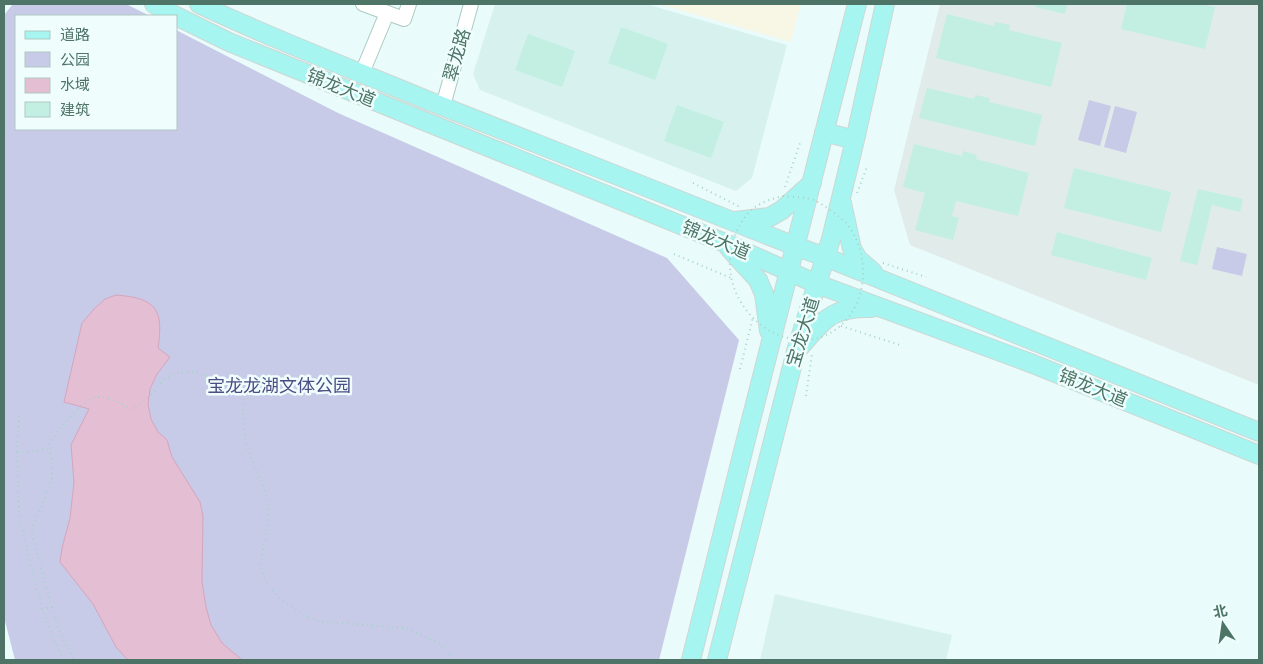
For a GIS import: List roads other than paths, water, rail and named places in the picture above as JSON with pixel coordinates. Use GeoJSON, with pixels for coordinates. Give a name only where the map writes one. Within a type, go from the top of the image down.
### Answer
{"type":"FeatureCollection","features":[{"type":"Feature","properties":{"kind":"main road","name":"锦龙大道"},"geometry":{"type":"LineString","coordinates":[[154,4],[174,15]]}},
{"type":"Feature","properties":{"kind":"main road","name":"锦龙大道"},"geometry":{"type":"LineString","coordinates":[[199,4],[238,22],[443,106],[736,214],[795,246],[1259,432]]}},
{"type":"Feature","properties":{"kind":"main road","name":"宝龙大道"},"geometry":{"type":"LineString","coordinates":[[691,660],[769,345],[857,4]]}},
{"type":"Feature","properties":{"kind":"main road","name":"宝龙大道"},"geometry":{"type":"LineString","coordinates":[[717,660],[805,350],[817,284],[855,140],[885,4]]}},
{"type":"Feature","properties":{"kind":"main road","name":"锦龙大道"},"geometry":{"type":"LineString","coordinates":[[178,17],[229,42],[295,70],[725,244],[817,284],[1034,364],[1259,455]]}},
{"type":"Feature","properties":{"kind":"main road"},"geometry":{"type":"LineString","coordinates":[[824,132],[855,140]]}},
{"type":"Feature","properties":{"kind":"main road"},"geometry":{"type":"LineString","coordinates":[[736,214],[770,217],[782,210],[812,183]]}},
{"type":"Feature","properties":{"kind":"main road"},"geometry":{"type":"LineString","coordinates":[[841,195],[852,249],[858,259],[885,282]]}},
{"type":"Feature","properties":{"kind":"main road"},"geometry":{"type":"LineString","coordinates":[[725,244],[758,280],[764,294],[769,345]]}},
{"type":"Feature","properties":{"kind":"main road"},"geometry":{"type":"LineString","coordinates":[[805,350],[819,326],[832,314],[844,309],[882,308]]}},
{"type":"Feature","properties":{"kind":"street"},"geometry":{"type":"LineString","coordinates":[[363,4],[404,19],[409,4]]}},
{"type":"Feature","properties":{"kind":"street","name":"翠龙路"},"geometry":{"type":"LineString","coordinates":[[443,106],[472,4]]}},
{"type":"Feature","properties":{"kind":"street"},"geometry":{"type":"LineString","coordinates":[[362,73],[387,13]]}},
{"type":"Feature","properties":{"kind":"water"},"geometry":{"type":"Polygon","coordinates":[[[116,295],[140,299],[154,308],[158,315],[160,335],[158,348],[170,357],[157,374],[150,389],[148,404],[151,419],[158,432],[167,440],[172,457],[200,502],[203,516],[202,581],[211,625],[222,643],[242,660],[128,660],[116,647],[93,604],[60,562],[70,518],[74,482],[71,445],[89,409],[64,402],[82,323],[105,299],[116,295]]]}},
{"type":"Feature","properties":{"kind":"park label","name":"宝龙龙湖文体公园"},"geometry":{"type":"Point","coordinates":[279,386]}}]}
